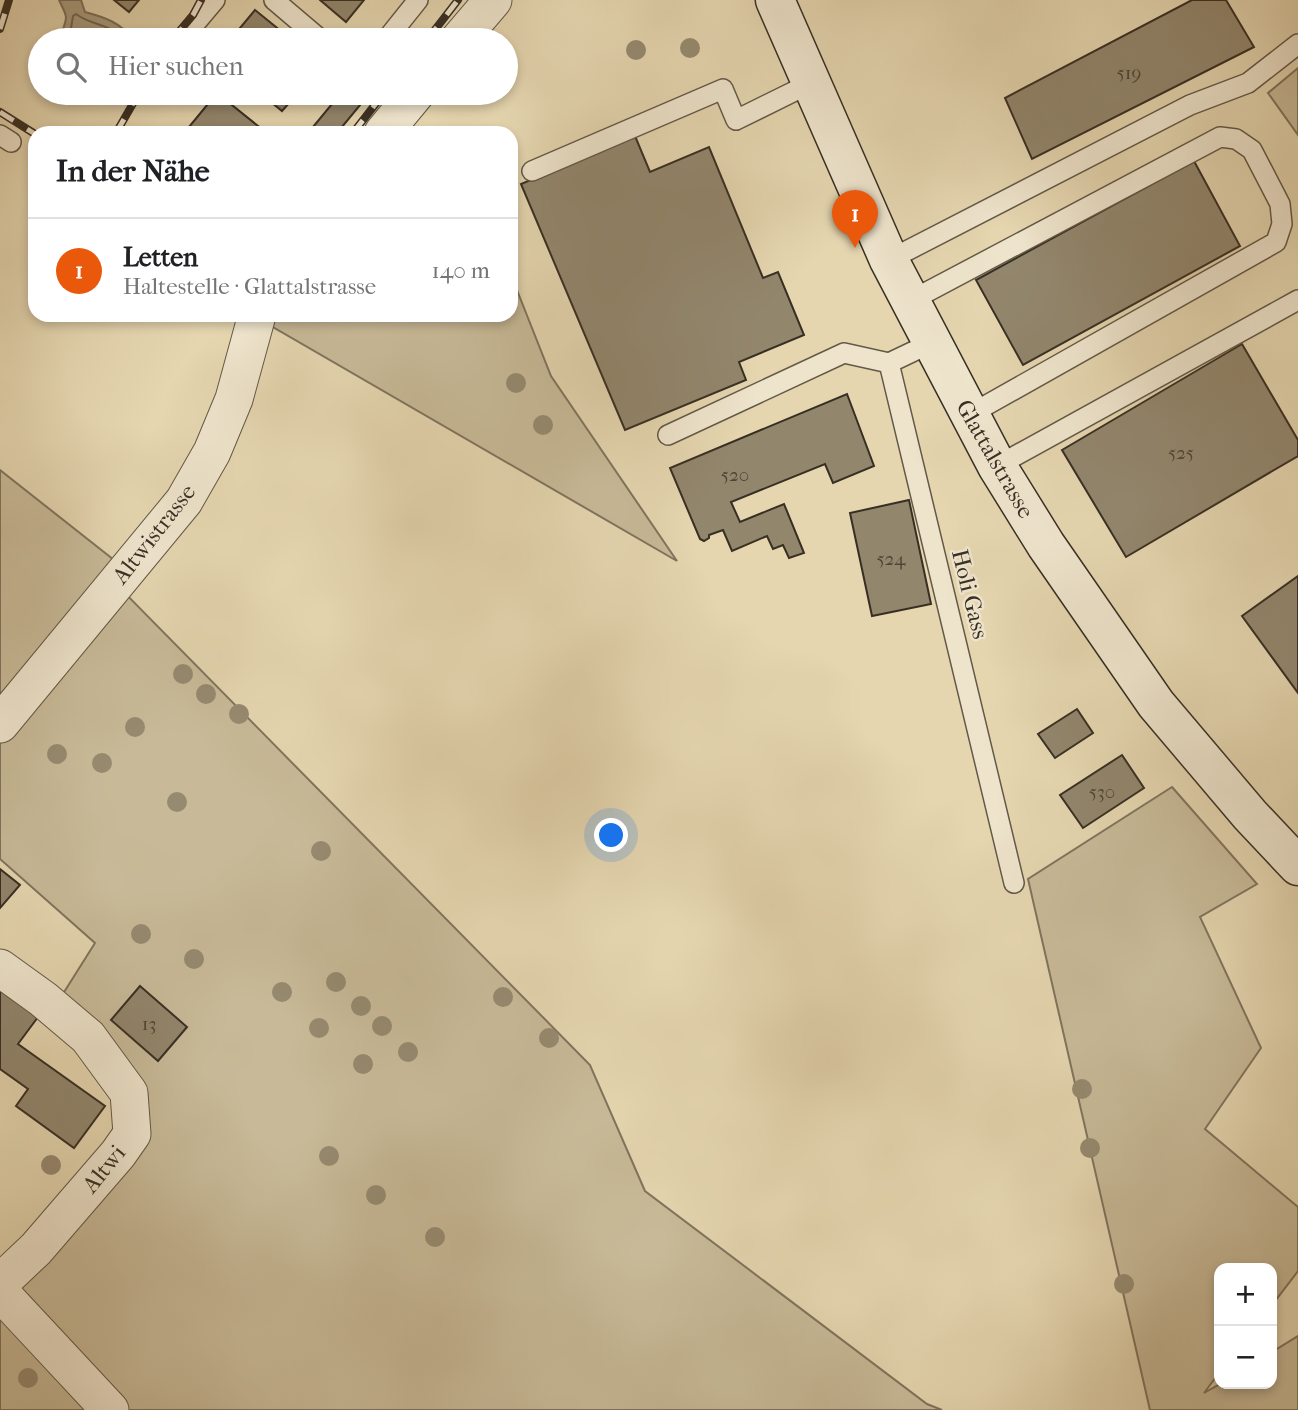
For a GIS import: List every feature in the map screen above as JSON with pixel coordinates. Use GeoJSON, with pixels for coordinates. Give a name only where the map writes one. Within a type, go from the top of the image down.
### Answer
{"type":"FeatureCollection","features":[{"type":"Feature","properties":{"kind":"street"},"geometry":{"type":"LineString","coordinates":[[470,28],[493,0]]}},
{"type":"Feature","properties":{"kind":"street","name":"Glattalstrasse"},"geometry":{"type":"LineString","coordinates":[[775,0],[889,260],[998,466],[1046,545],[1156,704],[1250,815],[1298,866]]}},
{"type":"Feature","properties":{"kind":"street"},"geometry":{"type":"LineString","coordinates":[[387,126],[399,105]]}},
{"type":"Feature","properties":{"kind":"street","name":"Altwistrasse"},"geometry":{"type":"LineString","coordinates":[[0,724],[184,501],[212,452],[234,399],[255,322]]}},
{"type":"Feature","properties":{"kind":"street","name":"Altwi"},"geometry":{"type":"LineString","coordinates":[[0,968],[88,1037],[129,1093],[132,1134],[36,1249],[0,1283]]}},
{"type":"Feature","properties":{"kind":"street"},"geometry":{"type":"LineString","coordinates":[[0,1292],[110,1410]]}},
{"type":"Feature","properties":{"kind":"lane"},"geometry":{"type":"LineString","coordinates":[[191,28],[215,0]]}},
{"type":"Feature","properties":{"kind":"lane"},"geometry":{"type":"LineString","coordinates":[[274,0],[307,28]]}},
{"type":"Feature","properties":{"kind":"lane"},"geometry":{"type":"LineString","coordinates":[[396,28],[418,0]]}},
{"type":"Feature","properties":{"kind":"lane"},"geometry":{"type":"LineString","coordinates":[[889,260],[1190,105],[1248,83],[1298,44]]}},
{"type":"Feature","properties":{"kind":"lane"},"geometry":{"type":"LineString","coordinates":[[531,171],[723,89],[736,120],[811,83]]}},
{"type":"Feature","properties":{"kind":"lane"},"geometry":{"type":"LineString","coordinates":[[910,301],[1220,137],[1236,139],[1252,150],[1275,193],[1280,204],[1282,224],[1276,242],[969,415]]}},
{"type":"Feature","properties":{"kind":"lane"},"geometry":{"type":"LineString","coordinates":[[998,466],[1298,300]]}},
{"type":"Feature","properties":{"kind":"lane"},"geometry":{"type":"LineString","coordinates":[[668,435],[844,353],[889,363],[931,343]]}},
{"type":"Feature","properties":{"kind":"lane","name":"Holi Gass"},"geometry":{"type":"LineString","coordinates":[[889,363],[1014,883]]}},
{"type":"Feature","properties":{"kind":"shaded area"},"geometry":{"type":"Polygon","coordinates":[[[1298,68],[1298,135],[1268,93],[1298,68]]]}},
{"type":"Feature","properties":{"kind":"shaded area"},"geometry":{"type":"Polygon","coordinates":[[[518,293],[551,376],[677,561],[266,323],[518,322],[518,293]]]}},
{"type":"Feature","properties":{"kind":"shaded area"},"geometry":{"type":"Polygon","coordinates":[[[0,470],[114,560],[105,573],[590,1065],[645,1191],[927,1404],[942,1410],[0,1410],[0,1266],[143,1105],[61,997],[95,943],[0,859],[0,470]]]}},
{"type":"Feature","properties":{"kind":"shaded area"},"geometry":{"type":"Polygon","coordinates":[[[1172,787],[1257,884],[1200,917],[1261,1048],[1205,1129],[1298,1207],[1298,1271],[1277,1298],[1277,1263],[1214,1263],[1214,1380],[1204,1393],[1214,1387],[1277,1389],[1277,1349],[1298,1336],[1298,1410],[1150,1410],[1028,879],[1172,787]]]}},
{"type":"Feature","properties":{"kind":"water"},"geometry":{"type":"Polygon","coordinates":[[[59,0],[81,0],[85,12],[122,28],[64,28],[66,17],[59,0]]]}},
{"type":"Feature","properties":{"kind":"building"},"geometry":{"type":"Polygon","coordinates":[[[114,0],[139,0],[129,12],[114,0]]]}},
{"type":"Feature","properties":{"kind":"building"},"geometry":{"type":"Polygon","coordinates":[[[320,0],[364,0],[346,22],[320,0]]]}},
{"type":"Feature","properties":{"kind":"building"},"geometry":{"type":"Polygon","coordinates":[[[1192,0],[1226,0],[1254,47],[1032,159],[1005,98],[1192,0]]]}},
{"type":"Feature","properties":{"kind":"building"},"geometry":{"type":"Polygon","coordinates":[[[255,10],[277,28],[240,28],[255,10]]]}},
{"type":"Feature","properties":{"kind":"building"},"geometry":{"type":"Polygon","coordinates":[[[207,105],[232,105],[258,126],[190,126],[207,105]]]}},
{"type":"Feature","properties":{"kind":"building"},"geometry":{"type":"Polygon","coordinates":[[[275,105],[287,105],[282,111],[275,105]]]}},
{"type":"Feature","properties":{"kind":"building"},"geometry":{"type":"Polygon","coordinates":[[[331,105],[360,105],[343,126],[314,126],[331,105]]]}},
{"type":"Feature","properties":{"kind":"building"},"geometry":{"type":"Polygon","coordinates":[[[635,136],[650,172],[709,147],[763,278],[778,272],[804,335],[739,362],[746,380],[625,430],[521,184],[635,136]]]}},
{"type":"Feature","properties":{"kind":"building"},"geometry":{"type":"Polygon","coordinates":[[[1194,161],[1240,246],[1023,365],[976,280],[1194,161]]]}},
{"type":"Feature","properties":{"kind":"building"},"geometry":{"type":"Polygon","coordinates":[[[1242,344],[1298,440],[1298,456],[1126,557],[1062,450],[1242,344]]]}},
{"type":"Feature","properties":{"kind":"building"},"geometry":{"type":"Polygon","coordinates":[[[847,394],[874,466],[833,483],[825,464],[731,502],[740,522],[784,504],[804,553],[789,558],[783,545],[773,549],[767,536],[732,551],[723,530],[709,535],[704,541],[700,539],[670,468],[847,394]]]}},
{"type":"Feature","properties":{"kind":"building"},"geometry":{"type":"Polygon","coordinates":[[[909,500],[931,604],[872,616],[850,513],[909,500]]]}},
{"type":"Feature","properties":{"kind":"building"},"geometry":{"type":"Polygon","coordinates":[[[1298,576],[1298,693],[1242,616],[1298,576]]]}},
{"type":"Feature","properties":{"kind":"building"},"geometry":{"type":"Polygon","coordinates":[[[1077,709],[1093,733],[1055,758],[1038,734],[1077,709]]]}},
{"type":"Feature","properties":{"kind":"building"},"geometry":{"type":"Polygon","coordinates":[[[1122,755],[1144,788],[1083,828],[1060,795],[1122,755]]]}},
{"type":"Feature","properties":{"kind":"building"},"geometry":{"type":"Polygon","coordinates":[[[0,869],[20,885],[0,908],[0,869]]]}},
{"type":"Feature","properties":{"kind":"building"},"geometry":{"type":"Polygon","coordinates":[[[140,986],[187,1027],[158,1061],[111,1020],[140,986]]]}},
{"type":"Feature","properties":{"kind":"building"},"geometry":{"type":"Polygon","coordinates":[[[0,990],[38,1017],[18,1044],[105,1106],[74,1148],[16,1106],[28,1089],[0,1069],[0,990]]]}},
{"type":"Feature","properties":{"kind":"railway"},"geometry":{"type":"LineString","coordinates":[[0,29],[9,0]]}},
{"type":"Feature","properties":{"kind":"railway"},"geometry":{"type":"LineString","coordinates":[[182,28],[201,0]]}},
{"type":"Feature","properties":{"kind":"railway"},"geometry":{"type":"LineString","coordinates":[[436,28],[458,0]]}},
{"type":"Feature","properties":{"kind":"railway"},"geometry":{"type":"LineString","coordinates":[[120,126],[132,105]]}},
{"type":"Feature","properties":{"kind":"railway"},"geometry":{"type":"LineString","coordinates":[[358,126],[375,105]]}},
{"type":"Feature","properties":{"kind":"railway"},"geometry":{"type":"LineString","coordinates":[[0,112],[28,130]]}},
{"type":"Feature","properties":{"kind":"place","name":"Letten"},"geometry":{"type":"Point","coordinates":[855,248]}}]}
